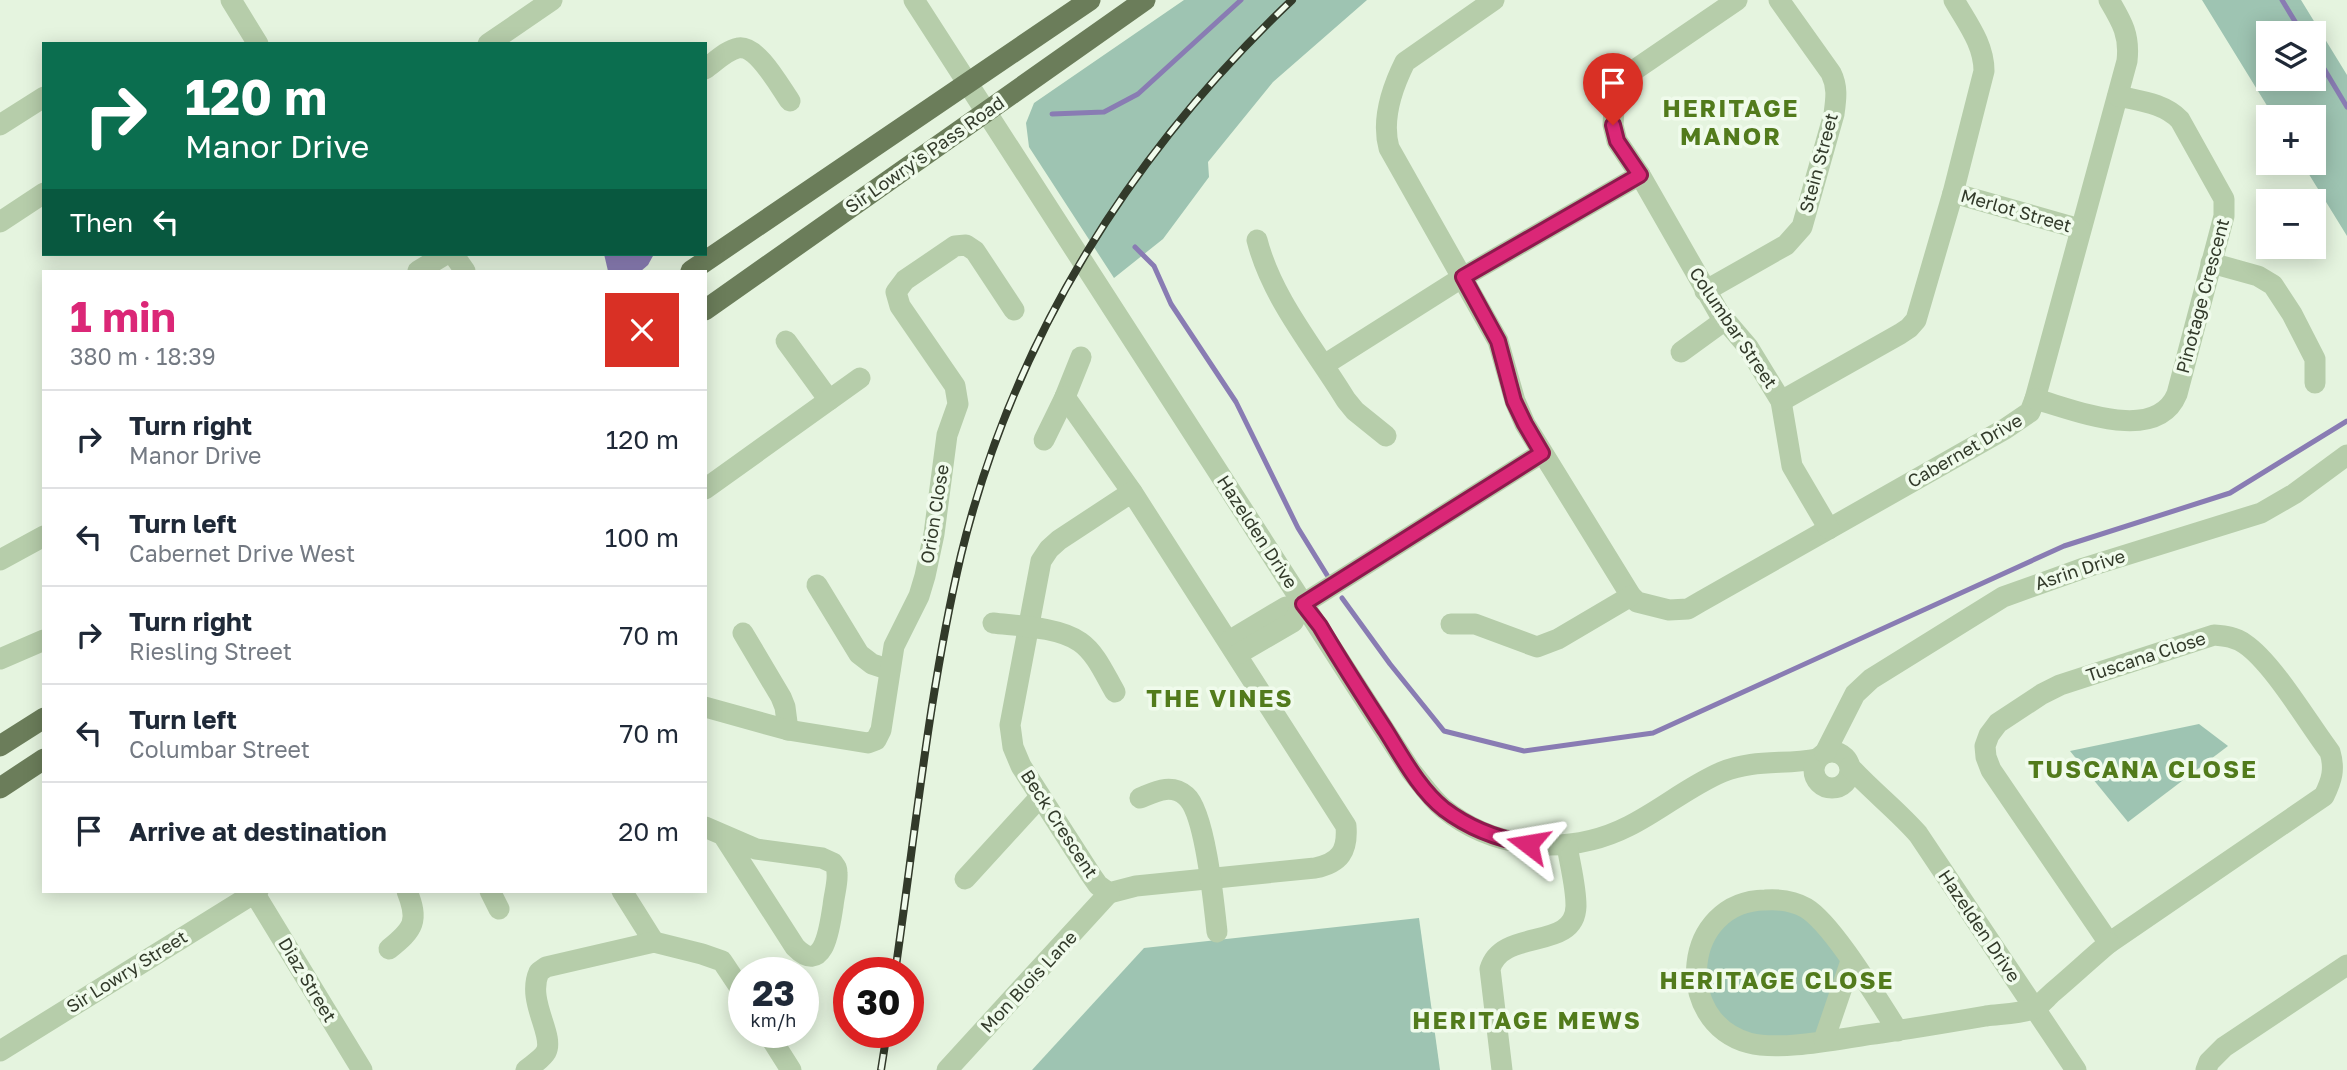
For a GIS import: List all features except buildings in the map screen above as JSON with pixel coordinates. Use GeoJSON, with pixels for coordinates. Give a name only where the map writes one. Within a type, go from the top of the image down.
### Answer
{"type":"FeatureCollection","features":[{"type":"Feature","properties":{"kind":"main road","name":"Sir Lowry's Pass Road"},"geometry":{"type":"LineString","coordinates":[[692,270],[1090,0]]}},
{"type":"Feature","properties":{"kind":"main road","name":"Sir Lowry's Pass Road"},"geometry":{"type":"LineString","coordinates":[[707,309],[1145,0]]}},
{"type":"Feature","properties":{"kind":"main road"},"geometry":{"type":"LineString","coordinates":[[0,746],[42,718]]}},
{"type":"Feature","properties":{"kind":"main road"},"geometry":{"type":"LineString","coordinates":[[0,788],[42,761]]}},
{"type":"Feature","properties":{"kind":"street"},"geometry":{"type":"LineString","coordinates":[[231,0],[257,42]]}},
{"type":"Feature","properties":{"kind":"street"},"geometry":{"type":"LineString","coordinates":[[491,42],[552,0]]}},
{"type":"Feature","properties":{"kind":"street","name":"Hazelden Drive"},"geometry":{"type":"LineString","coordinates":[[914,0],[1411,771],[1443,808],[1476,829],[1508,841],[1543,846],[1567,845],[1599,839],[1631,825],[1699,783],[1724,772],[1765,761],[1831,766],[1872,791],[1898,811],[1918,834],[2076,1070]]}},
{"type":"Feature","properties":{"kind":"street"},"geometry":{"type":"LineString","coordinates":[[1451,624],[1475,624],[1537,647],[1558,639],[1630,596],[1525,424],[1514,401],[1498,341],[1389,148],[1385,127],[1398,77],[1405,62],[1494,0]]}},
{"type":"Feature","properties":{"kind":"street","name":"Columbar Street"},"geometry":{"type":"LineString","coordinates":[[1737,0],[1623,80],[1617,93],[1613,125],[1617,141],[1640,175],[1705,291],[1725,320],[1748,346],[1781,401],[1792,466],[1829,529]]}},
{"type":"Feature","properties":{"kind":"street","name":"Stein Street"},"geometry":{"type":"LineString","coordinates":[[1705,291],[1786,245],[1802,227],[1834,114],[1836,83],[1779,0]]}},
{"type":"Feature","properties":{"kind":"street","name":"Columbar Street"},"geometry":{"type":"LineString","coordinates":[[1781,401],[1909,328],[1919,310],[1980,87],[1984,58],[1980,45],[1954,0]]}},
{"type":"Feature","properties":{"kind":"street","name":"Cabernet Drive"},"geometry":{"type":"LineString","coordinates":[[1630,596],[1637,601],[1669,610],[1688,609],[2029,412],[2035,399],[2118,96],[2129,44],[2121,20],[2109,0]]}},
{"type":"Feature","properties":{"kind":"street"},"geometry":{"type":"LineString","coordinates":[[707,68],[735,48],[748,48],[758,56],[790,101]]}},
{"type":"Feature","properties":{"kind":"street","name":"Pinotage Crescent"},"geometry":{"type":"LineString","coordinates":[[2035,399],[2125,422],[2154,417],[2167,411],[2177,394],[2224,216],[2224,199],[2180,120],[2174,114],[2156,105],[2118,96]]}},
{"type":"Feature","properties":{"kind":"street"},"geometry":{"type":"LineString","coordinates":[[0,125],[42,98]]}},
{"type":"Feature","properties":{"kind":"street"},"geometry":{"type":"LineString","coordinates":[[1324,365],[1463,277],[1640,175]]}},
{"type":"Feature","properties":{"kind":"street","name":"Merlot Street"},"geometry":{"type":"LineString","coordinates":[[1952,193],[2080,229]]}},
{"type":"Feature","properties":{"kind":"street"},"geometry":{"type":"LineString","coordinates":[[0,222],[42,194]]}},
{"type":"Feature","properties":{"kind":"street"},"geometry":{"type":"LineString","coordinates":[[1257,240],[1262,259],[1277,292],[1324,365],[1355,411],[1385,436]]}},
{"type":"Feature","properties":{"kind":"street","name":"Orion Close"},"geometry":{"type":"LineString","coordinates":[[707,708],[788,730],[873,742],[880,735],[894,646],[919,596],[925,576],[934,534],[947,435],[958,404],[955,386],[900,306],[896,292],[901,283],[915,273],[955,246],[965,245],[975,251],[1014,310]]}},
{"type":"Feature","properties":{"kind":"street"},"geometry":{"type":"LineString","coordinates":[[420,270],[443,256]]}},
{"type":"Feature","properties":{"kind":"street"},"geometry":{"type":"LineString","coordinates":[[2211,263],[2258,275],[2273,285],[2292,314],[2315,359],[2315,383]]}},
{"type":"Feature","properties":{"kind":"street"},"geometry":{"type":"LineString","coordinates":[[1681,352],[1725,320]]}},
{"type":"Feature","properties":{"kind":"street"},"geometry":{"type":"LineString","coordinates":[[786,341],[829,400]]}},
{"type":"Feature","properties":{"kind":"street"},"geometry":{"type":"LineString","coordinates":[[1044,440],[1066,397],[1081,357]]}},
{"type":"Feature","properties":{"kind":"street"},"geometry":{"type":"LineString","coordinates":[[707,488],[860,378]]}},
{"type":"Feature","properties":{"kind":"street"},"geometry":{"type":"LineString","coordinates":[[1066,397],[1132,492]]}},
{"type":"Feature","properties":{"kind":"street"},"geometry":{"type":"LineString","coordinates":[[1233,648],[1286,607],[1303,604],[1542,453]]}},
{"type":"Feature","properties":{"kind":"street","name":"Asrin Drive"},"geometry":{"type":"LineString","coordinates":[[1831,766],[1840,724],[1854,694],[1871,679],[2003,597],[2036,583],[2261,513],[2294,494],[2347,455]]}},
{"type":"Feature","properties":{"kind":"street","name":"Beck Crescent"},"geometry":{"type":"LineString","coordinates":[[1132,492],[1337,810],[1346,826],[1344,854],[1326,866],[1136,886],[1109,893],[1098,885],[1091,875],[1021,766],[1013,747],[1010,725],[1029,628],[1041,561],[1049,549],[1132,492]]}},
{"type":"Feature","properties":{"kind":"street"},"geometry":{"type":"LineString","coordinates":[[0,560],[42,537]]}},
{"type":"Feature","properties":{"kind":"street"},"geometry":{"type":"LineString","coordinates":[[817,584],[859,654],[872,664],[890,670]]}},
{"type":"Feature","properties":{"kind":"street"},"geometry":{"type":"LineString","coordinates":[[993,623],[1066,635],[1081,642],[1093,655],[1115,692]]}},
{"type":"Feature","properties":{"kind":"street"},"geometry":{"type":"LineString","coordinates":[[743,633],[780,696],[785,708],[788,730]]}},
{"type":"Feature","properties":{"kind":"street","name":"Tuscana Close"},"geometry":{"type":"LineString","coordinates":[[2035,1008],[2109,943],[2324,796],[2331,783],[2334,766],[2330,752],[2268,666],[2247,645],[2232,636],[2214,635],[2060,685],[1998,723],[1989,735],[1985,746],[1991,770],[2109,943]]}},
{"type":"Feature","properties":{"kind":"street"},"geometry":{"type":"LineString","coordinates":[[2,658],[36,643]]}},
{"type":"Feature","properties":{"kind":"street"},"geometry":{"type":"LineString","coordinates":[[1140,798],[1169,789],[1187,796],[1200,825],[1211,877],[1217,932]]}},
{"type":"Feature","properties":{"kind":"street"},"geometry":{"type":"LineString","coordinates":[[965,879],[1040,797]]}},
{"type":"Feature","properties":{"kind":"street"},"geometry":{"type":"LineString","coordinates":[[714,831],[756,849],[822,858],[833,863],[838,875],[828,940],[822,950],[811,955],[795,947],[714,831]]}},
{"type":"Feature","properties":{"kind":"street"},"geometry":{"type":"LineString","coordinates":[[1502,1070],[1490,969],[1493,959],[1500,951],[1512,945],[1557,933],[1567,928],[1572,920],[1576,907],[1567,845]]}},
{"type":"Feature","properties":{"kind":"street","name":"Sir Lowry Street"},"geometry":{"type":"LineString","coordinates":[[0,1051],[253,893]]}},
{"type":"Feature","properties":{"kind":"street","name":"Diaz Street"},"geometry":{"type":"LineString","coordinates":[[256,893],[356,1068]]}},
{"type":"Feature","properties":{"kind":"street"},"geometry":{"type":"LineString","coordinates":[[389,949],[408,933],[412,926],[413,909],[408,893]]}},
{"type":"Feature","properties":{"kind":"street"},"geometry":{"type":"LineString","coordinates":[[623,893],[654,942]]}},
{"type":"Feature","properties":{"kind":"street","name":"Mon Blois Lane"},"geometry":{"type":"LineString","coordinates":[[947,1070],[1109,893]]}},
{"type":"Feature","properties":{"kind":"street"},"geometry":{"type":"LineString","coordinates":[[1898,1031],[1824,923],[1806,908],[1780,899],[1755,900],[1737,905],[1717,918],[1702,940],[1696,969],[1698,994],[1707,1012],[1723,1030],[1749,1043],[1782,1045],[1898,1031],[2035,1008]]}},
{"type":"Feature","properties":{"kind":"street"},"geometry":{"type":"LineString","coordinates":[[526,1070],[545,1054],[549,1044],[534,990],[539,972],[558,964],[654,942],[722,961],[728,970]]}},
{"type":"Feature","properties":{"kind":"street"},"geometry":{"type":"LineString","coordinates":[[1824,1040],[1851,961]]}},
{"type":"Feature","properties":{"kind":"street"},"geometry":{"type":"LineString","coordinates":[[2206,1070],[2209,1062],[2224,1047],[2347,965]]}},
{"type":"Feature","properties":{"kind":"street"},"geometry":{"type":"LineString","coordinates":[[777,1048],[791,1070]]}},
{"type":"Feature","properties":{"kind":"green space"},"geometry":{"type":"Polygon","coordinates":[[[1184,0],[1367,0],[1273,82],[1208,162],[1209,177],[1163,239],[1114,278],[1029,147],[1026,123],[1034,103],[1184,0]]]}},
{"type":"Feature","properties":{"kind":"green space"},"geometry":{"type":"Polygon","coordinates":[[[2202,0],[2301,0],[2314,21],[2256,21],[2256,88],[2202,0]]]}},
{"type":"Feature","properties":{"kind":"green space"},"geometry":{"type":"Polygon","coordinates":[[[2326,41],[2347,75],[2347,236],[2326,202],[2326,189],[2318,189],[2309,175],[2326,175],[2326,105],[2267,105],[2258,91],[2326,91],[2326,41]]]}},
{"type":"Feature","properties":{"kind":"green space"},"geometry":{"type":"Polygon","coordinates":[[[2199,724],[2228,746],[2128,822],[2070,751],[2199,724]]]}},
{"type":"Feature","properties":{"kind":"green space"},"geometry":{"type":"Polygon","coordinates":[[[1791,896],[1852,954],[1824,1033],[1756,1042],[1724,1027],[1702,996],[1705,934],[1718,910],[1791,896]]]}},
{"type":"Feature","properties":{"kind":"green space"},"geometry":{"type":"Polygon","coordinates":[[[1419,918],[1440,1070],[1032,1070],[1144,948],[1419,918]]]}},
{"type":"Feature","properties":{"kind":"shaded area"},"geometry":{"type":"Polygon","coordinates":[[[604,256],[653,256],[642,270],[608,270],[604,256]]]}},
{"type":"Feature","properties":{"kind":"waterway"},"geometry":{"type":"LineString","coordinates":[[1052,114],[1104,112],[1138,94],[1241,0]]}},
{"type":"Feature","properties":{"kind":"waterway"},"geometry":{"type":"LineString","coordinates":[[2282,0],[2295,21]]}},
{"type":"Feature","properties":{"kind":"waterway"},"geometry":{"type":"LineString","coordinates":[[2326,72],[2347,107]]}},
{"type":"Feature","properties":{"kind":"waterway"},"geometry":{"type":"LineString","coordinates":[[1135,247],[1154,266],[1171,304],[1236,402],[1298,528],[1327,575]]}},
{"type":"Feature","properties":{"kind":"waterway"},"geometry":{"type":"LineString","coordinates":[[1342,598],[1444,731],[1524,751],[1653,733],[2064,546],[2230,493],[2347,421]]}},
{"type":"Feature","properties":{"kind":"railway"},"geometry":{"type":"LineString","coordinates":[[897,957],[923,763],[950,606],[961,555],[984,475],[1012,398],[1047,324],[1086,254],[1130,186],[1180,121],[1234,59],[1292,0]]}},
{"type":"Feature","properties":{"kind":"railway"},"geometry":{"type":"LineString","coordinates":[[881,1070],[884,1048]]}},
{"type":"Feature","properties":{"kind":"district","name":"HERITAGE MANOR"},"geometry":{"type":"Point","coordinates":[1731,123]}},
{"type":"Feature","properties":{"kind":"district","name":"THE VINES"},"geometry":{"type":"Point","coordinates":[1220,699]}},
{"type":"Feature","properties":{"kind":"district","name":"TUSCANA CLOSE"},"geometry":{"type":"Point","coordinates":[2143,770]}},
{"type":"Feature","properties":{"kind":"district","name":"HERITAGE CLOSE"},"geometry":{"type":"Point","coordinates":[1777,981]}},
{"type":"Feature","properties":{"kind":"district","name":"HERITAGE MEWS"},"geometry":{"type":"Point","coordinates":[1527,1021]}},
{"type":"Feature","properties":{"kind":"route"},"geometry":{"type":"LineString","coordinates":[[1528,844],[1508,841],[1476,829],[1434,799],[1411,771],[1320,626],[1303,604],[1542,453],[1514,401],[1498,341],[1463,277],[1640,175],[1617,141],[1613,125]]}}]}
